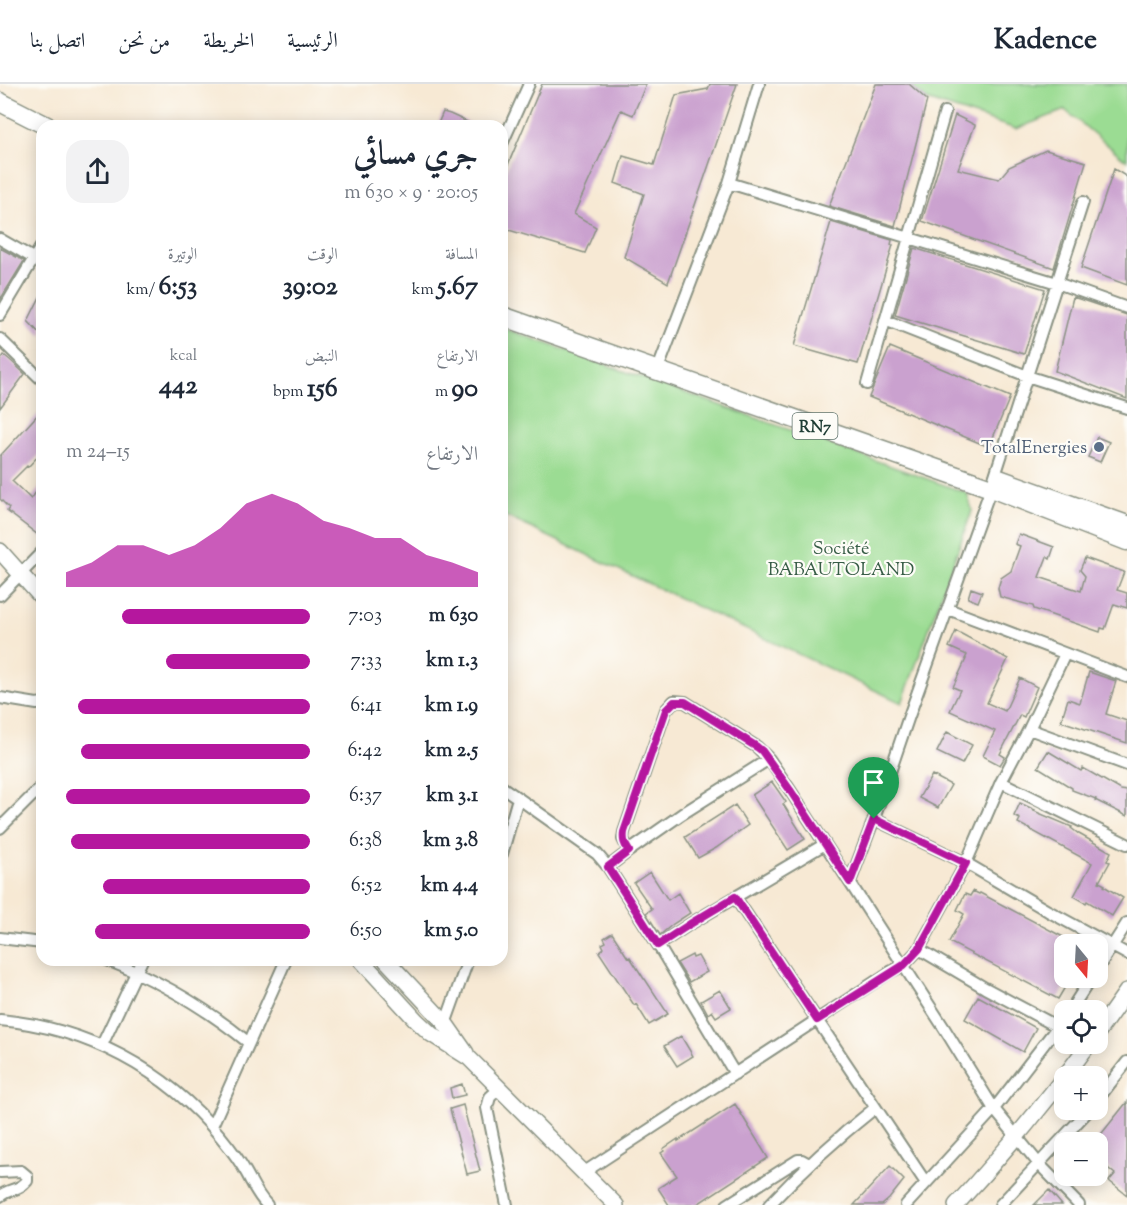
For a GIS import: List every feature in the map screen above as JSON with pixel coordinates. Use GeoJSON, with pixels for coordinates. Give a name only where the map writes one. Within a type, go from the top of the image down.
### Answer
{"type":"FeatureCollection","features":[{"type":"Feature","properties":{"kind":"main road"},"geometry":{"type":"LineString","coordinates":[[0,102],[36,120]]}},
{"type":"Feature","properties":{"kind":"main road"},"geometry":{"type":"LineString","coordinates":[[0,113],[36,132]]}},
{"type":"Feature","properties":{"kind":"main road","name":"RN7"},"geometry":{"type":"LineString","coordinates":[[508,307],[840,424],[993,483],[1127,541]]}},
{"type":"Feature","properties":{"kind":"main road","name":"RN7"},"geometry":{"type":"LineString","coordinates":[[508,318],[993,483],[1127,525]]}},
{"type":"Feature","properties":{"kind":"street"},"geometry":{"type":"LineString","coordinates":[[508,131],[529,84]]}},
{"type":"Feature","properties":{"kind":"street"},"geometry":{"type":"LineString","coordinates":[[661,360],[729,183],[759,84]]}},
{"type":"Feature","properties":{"kind":"street"},"geometry":{"type":"LineString","coordinates":[[867,384],[945,112]]}},
{"type":"Feature","properties":{"kind":"street"},"geometry":{"type":"LineString","coordinates":[[729,183],[1057,283],[1127,308]]}},
{"type":"Feature","properties":{"kind":"street"},"geometry":{"type":"LineString","coordinates":[[850,882],[993,483],[1083,202]]}},
{"type":"Feature","properties":{"kind":"street"},"geometry":{"type":"LineString","coordinates":[[0,239],[33,258]]}},
{"type":"Feature","properties":{"kind":"street"},"geometry":{"type":"LineString","coordinates":[[0,315],[36,254]]}},
{"type":"Feature","properties":{"kind":"street"},"geometry":{"type":"LineString","coordinates":[[885,321],[1027,376],[1127,408]]}},
{"type":"Feature","properties":{"kind":"street"},"geometry":{"type":"LineString","coordinates":[[0,339],[36,374]]}},
{"type":"Feature","properties":{"kind":"street"},"geometry":{"type":"LineString","coordinates":[[0,551],[36,591]]}},
{"type":"Feature","properties":{"kind":"street"},"geometry":{"type":"LineString","coordinates":[[0,595],[36,558]]}},
{"type":"Feature","properties":{"kind":"street"},"geometry":{"type":"LineString","coordinates":[[948,609],[1127,677]]}},
{"type":"Feature","properties":{"kind":"street"},"geometry":{"type":"LineString","coordinates":[[584,1173],[904,965],[919,949],[966,863],[1001,782],[1065,654]]}},
{"type":"Feature","properties":{"kind":"street"},"geometry":{"type":"LineString","coordinates":[[0,698],[36,704]]}},
{"type":"Feature","properties":{"kind":"street"},"geometry":{"type":"LineString","coordinates":[[629,851],[623,839],[624,832],[666,710],[674,702],[685,702],[757,747],[769,759],[790,790],[994,1109],[1039,1164],[1079,1205]]}},
{"type":"Feature","properties":{"kind":"street"},"geometry":{"type":"LineString","coordinates":[[1029,729],[1127,765]]}},
{"type":"Feature","properties":{"kind":"street"},"geometry":{"type":"LineString","coordinates":[[608,867],[682,814],[769,759]]}},
{"type":"Feature","properties":{"kind":"street"},"geometry":{"type":"LineString","coordinates":[[1001,782],[1127,843]]}},
{"type":"Feature","properties":{"kind":"street"},"geometry":{"type":"LineString","coordinates":[[508,791],[597,854],[608,867],[658,945],[735,1074]]}},
{"type":"Feature","properties":{"kind":"street"},"geometry":{"type":"LineString","coordinates":[[0,828],[36,792]]}},
{"type":"Feature","properties":{"kind":"street"},"geometry":{"type":"LineString","coordinates":[[508,833],[518,798]]}},
{"type":"Feature","properties":{"kind":"street"},"geometry":{"type":"LineString","coordinates":[[874,819],[966,863],[1127,954]]}},
{"type":"Feature","properties":{"kind":"street"},"geometry":{"type":"LineString","coordinates":[[658,945],[825,844]]}},
{"type":"Feature","properties":{"kind":"street"},"geometry":{"type":"LineString","coordinates":[[735,897],[926,1183]]}},
{"type":"Feature","properties":{"kind":"street"},"geometry":{"type":"LineString","coordinates":[[1108,953],[1127,923]]}},
{"type":"Feature","properties":{"kind":"street"},"geometry":{"type":"LineString","coordinates":[[0,938],[36,942]]}},
{"type":"Feature","properties":{"kind":"street"},"geometry":{"type":"LineString","coordinates":[[919,949],[1054,1025]]}},
{"type":"Feature","properties":{"kind":"street"},"geometry":{"type":"LineString","coordinates":[[122,966],[184,996],[249,1043]]}},
{"type":"Feature","properties":{"kind":"street"},"geometry":{"type":"LineString","coordinates":[[102,1045],[140,966]]}},
{"type":"Feature","properties":{"kind":"street"},"geometry":{"type":"LineString","coordinates":[[212,1126],[283,966]]}},
{"type":"Feature","properties":{"kind":"street"},"geometry":{"type":"LineString","coordinates":[[367,966],[417,1021],[439,1039],[469,1058]]}},
{"type":"Feature","properties":{"kind":"street"},"geometry":{"type":"LineString","coordinates":[[392,966],[445,1023],[469,1058],[616,1205]]}},
{"type":"Feature","properties":{"kind":"street"},"geometry":{"type":"LineString","coordinates":[[439,1039],[466,966]]}},
{"type":"Feature","properties":{"kind":"street"},"geometry":{"type":"LineString","coordinates":[[1108,1018],[1127,991]]}},
{"type":"Feature","properties":{"kind":"street"},"geometry":{"type":"LineString","coordinates":[[0,1020],[64,1031],[102,1045],[152,1073],[187,1101],[212,1126],[238,1160],[259,1196],[267,1205]]}},
{"type":"Feature","properties":{"kind":"street"},"geometry":{"type":"LineString","coordinates":[[906,1205],[994,1109],[1054,1032]]}},
{"type":"Feature","properties":{"kind":"street"},"geometry":{"type":"LineString","coordinates":[[956,1205],[1052,1094],[1082,1054]]}},
{"type":"Feature","properties":{"kind":"street"},"geometry":{"type":"LineString","coordinates":[[1108,1086],[1127,1062]]}},
{"type":"Feature","properties":{"kind":"street"},"geometry":{"type":"LineString","coordinates":[[499,1089],[490,1097],[487,1108],[507,1205]]}},
{"type":"Feature","properties":{"kind":"street"},"geometry":{"type":"LineString","coordinates":[[769,1205],[809,1164],[875,1108]]}},
{"type":"Feature","properties":{"kind":"street"},"geometry":{"type":"LineString","coordinates":[[1000,1205],[1080,1120]]}},
{"type":"Feature","properties":{"kind":"street"},"geometry":{"type":"LineString","coordinates":[[727,1205],[798,1160],[809,1164]]}},
{"type":"Feature","properties":{"kind":"street"},"geometry":{"type":"LineString","coordinates":[[0,1172],[21,1171],[27,1176],[27,1181],[22,1187],[0,1196]]}},
{"type":"Feature","properties":{"kind":"green space"},"geometry":{"type":"Polygon","coordinates":[[[909,84],[1127,84],[1127,161],[1065,110],[1016,129],[927,100],[909,84]]]}},
{"type":"Feature","properties":{"kind":"green space","name":"Société BABAUTOLAND"},"geometry":{"type":"Polygon","coordinates":[[[508,330],[967,493],[972,511],[902,703],[508,517],[508,330]]]}},
{"type":"Feature","properties":{"kind":"building"},"geometry":{"type":"Polygon","coordinates":[[[542,84],[646,84],[633,115],[621,110],[574,214],[596,227],[585,253],[508,230],[508,165],[542,84]]]}},
{"type":"Feature","properties":{"kind":"building"},"geometry":{"type":"Polygon","coordinates":[[[710,84],[737,84],[668,283],[624,257],[644,194],[615,183],[623,156],[654,165],[676,95],[708,89],[710,84]]]}},
{"type":"Feature","properties":{"kind":"building"},"geometry":{"type":"Polygon","coordinates":[[[876,84],[909,84],[927,100],[895,226],[829,206],[876,84]]]}},
{"type":"Feature","properties":{"kind":"building"},"geometry":{"type":"Polygon","coordinates":[[[443,112],[463,120],[440,120],[443,112]]]}},
{"type":"Feature","properties":{"kind":"building"},"geometry":{"type":"Polygon","coordinates":[[[955,115],[975,125],[958,169],[999,179],[1009,167],[1046,150],[1086,162],[1054,268],[922,221],[955,115]]]}},
{"type":"Feature","properties":{"kind":"building"},"geometry":{"type":"Polygon","coordinates":[[[1114,169],[1127,177],[1127,285],[1081,268],[1114,169]]]}},
{"type":"Feature","properties":{"kind":"building"},"geometry":{"type":"Polygon","coordinates":[[[831,222],[892,240],[891,245],[893,245],[858,364],[794,346],[831,222]]]}},
{"type":"Feature","properties":{"kind":"building"},"geometry":{"type":"Polygon","coordinates":[[[0,248],[24,261],[0,300],[0,248]]]}},
{"type":"Feature","properties":{"kind":"building"},"geometry":{"type":"Polygon","coordinates":[[[914,248],[1045,289],[1024,354],[895,315],[914,248]]]}},
{"type":"Feature","properties":{"kind":"building"},"geometry":{"type":"Polygon","coordinates":[[[1073,297],[1127,315],[1127,399],[1055,371],[1073,297]]]}},
{"type":"Feature","properties":{"kind":"building"},"geometry":{"type":"Polygon","coordinates":[[[36,305],[36,330],[28,321],[36,305]]]}},
{"type":"Feature","properties":{"kind":"building"},"geometry":{"type":"Polygon","coordinates":[[[890,347],[1010,397],[989,447],[869,397],[890,347]]]}},
{"type":"Feature","properties":{"kind":"building"},"geometry":{"type":"Polygon","coordinates":[[[4,355],[25,374],[0,408],[0,361],[4,355]]]}},
{"type":"Feature","properties":{"kind":"building"},"geometry":{"type":"Polygon","coordinates":[[[36,417],[36,458],[12,481],[31,499],[36,492],[36,533],[7,511],[9,508],[0,499],[0,456],[36,417]]]}},
{"type":"Feature","properties":{"kind":"building","name":"TotalEnergies"},"geometry":{"type":"Polygon","coordinates":[[[1097,437],[1109,442],[1100,462],[1088,457],[1097,437]]]}},
{"type":"Feature","properties":{"kind":"building"},"geometry":{"type":"Polygon","coordinates":[[[1019,534],[1054,547],[1039,577],[1081,591],[1085,576],[1080,570],[1085,558],[1124,572],[1117,590],[1127,593],[1127,608],[1114,604],[1105,629],[1101,628],[1100,632],[1034,609],[1033,606],[1000,597],[998,588],[1001,578],[1011,571],[1020,546],[1015,544],[1019,534]]]}},
{"type":"Feature","properties":{"kind":"building"},"geometry":{"type":"Polygon","coordinates":[[[971,588],[982,592],[978,602],[968,598],[971,588]]]}},
{"type":"Feature","properties":{"kind":"building"},"geometry":{"type":"Polygon","coordinates":[[[956,631],[1008,659],[987,703],[1005,711],[1020,678],[1037,687],[1024,717],[1020,715],[1000,754],[1005,757],[1000,765],[983,756],[995,731],[950,711],[960,690],[953,687],[967,655],[949,647],[956,631]]]}},
{"type":"Feature","properties":{"kind":"building"},"geometry":{"type":"Polygon","coordinates":[[[1089,672],[1116,681],[1106,714],[1127,721],[1127,743],[1061,721],[1068,699],[1080,703],[1089,672]]]}},
{"type":"Feature","properties":{"kind":"building"},"geometry":{"type":"Polygon","coordinates":[[[947,732],[972,745],[962,764],[937,752],[947,732]]]}},
{"type":"Feature","properties":{"kind":"building"},"geometry":{"type":"Polygon","coordinates":[[[1048,751],[1081,771],[1083,768],[1121,790],[1127,791],[1127,816],[1096,799],[1072,790],[1038,767],[1048,751]]]}},
{"type":"Feature","properties":{"kind":"building"},"geometry":{"type":"Polygon","coordinates":[[[932,775],[951,785],[938,808],[919,798],[932,775]]]}},
{"type":"Feature","properties":{"kind":"building"},"geometry":{"type":"Polygon","coordinates":[[[772,782],[786,802],[783,804],[805,839],[788,850],[752,795],[772,782]]]}},
{"type":"Feature","properties":{"kind":"building"},"geometry":{"type":"Polygon","coordinates":[[[1020,803],[1072,827],[1079,834],[1111,852],[1107,861],[1110,862],[1099,882],[1123,898],[1112,916],[1074,896],[1092,863],[1018,823],[1020,819],[1014,816],[1020,803]]]}},
{"type":"Feature","properties":{"kind":"building"},"geometry":{"type":"Polygon","coordinates":[[[735,805],[748,825],[698,858],[685,837],[735,805]]]}},
{"type":"Feature","properties":{"kind":"building"},"geometry":{"type":"Polygon","coordinates":[[[650,872],[668,900],[678,893],[690,913],[660,935],[646,913],[652,909],[634,883],[650,872]]]}},
{"type":"Feature","properties":{"kind":"building"},"geometry":{"type":"Polygon","coordinates":[[[973,891],[980,893],[1057,934],[1054,934],[1054,988],[1064,988],[1058,999],[949,942],[964,914],[957,910],[965,894],[970,896],[973,891]]]}},
{"type":"Feature","properties":{"kind":"building"},"geometry":{"type":"Polygon","coordinates":[[[612,933],[668,1014],[649,1025],[599,952],[604,948],[602,944],[606,942],[604,938],[612,933]]]}},
{"type":"Feature","properties":{"kind":"building"},"geometry":{"type":"Polygon","coordinates":[[[692,955],[693,958],[698,956],[707,972],[689,982],[677,963],[692,955]]]}},
{"type":"Feature","properties":{"kind":"building"},"geometry":{"type":"Polygon","coordinates":[[[720,990],[731,1008],[716,1017],[712,1011],[708,1014],[701,1001],[720,990]]]}},
{"type":"Feature","properties":{"kind":"building"},"geometry":{"type":"Polygon","coordinates":[[[978,996],[1036,1028],[1023,1052],[965,1019],[978,996]]]}},
{"type":"Feature","properties":{"kind":"building"},"geometry":{"type":"Polygon","coordinates":[[[681,1036],[693,1056],[677,1066],[664,1046],[681,1036]]]}},
{"type":"Feature","properties":{"kind":"building"},"geometry":{"type":"Polygon","coordinates":[[[462,1084],[465,1095],[452,1098],[450,1088],[462,1084]]]}},
{"type":"Feature","properties":{"kind":"building"},"geometry":{"type":"Polygon","coordinates":[[[1127,1102],[1127,1195],[1109,1181],[1115,1174],[1108,1168],[1108,1132],[1103,1132],[1127,1102]]]}},
{"type":"Feature","properties":{"kind":"building"},"geometry":{"type":"Polygon","coordinates":[[[735,1104],[768,1158],[696,1205],[669,1205],[658,1188],[677,1176],[661,1153],[663,1149],[735,1104]]]}},
{"type":"Feature","properties":{"kind":"building"},"geometry":{"type":"Polygon","coordinates":[[[463,1105],[480,1171],[467,1174],[450,1109],[463,1105]]]}},
{"type":"Feature","properties":{"kind":"building"},"geometry":{"type":"Polygon","coordinates":[[[890,1166],[904,1180],[889,1199],[882,1205],[854,1205],[890,1166]]]}},
{"type":"Feature","properties":{"kind":"building"},"geometry":{"type":"Polygon","coordinates":[[[1049,1190],[1062,1205],[1034,1205],[1049,1190]]]}},
{"type":"Feature","properties":{"kind":"place","name":"TotalEnergies"},"geometry":{"type":"Point","coordinates":[1099,447]}},
{"type":"Feature","properties":{"kind":"route"},"geometry":{"type":"LineString","coordinates":[[674,702],[685,702],[762,751],[850,882],[874,819],[966,863],[919,949],[904,965],[817,1020],[735,897],[658,945],[608,867],[629,851],[623,839],[624,832],[666,710],[674,702]]}}]}
